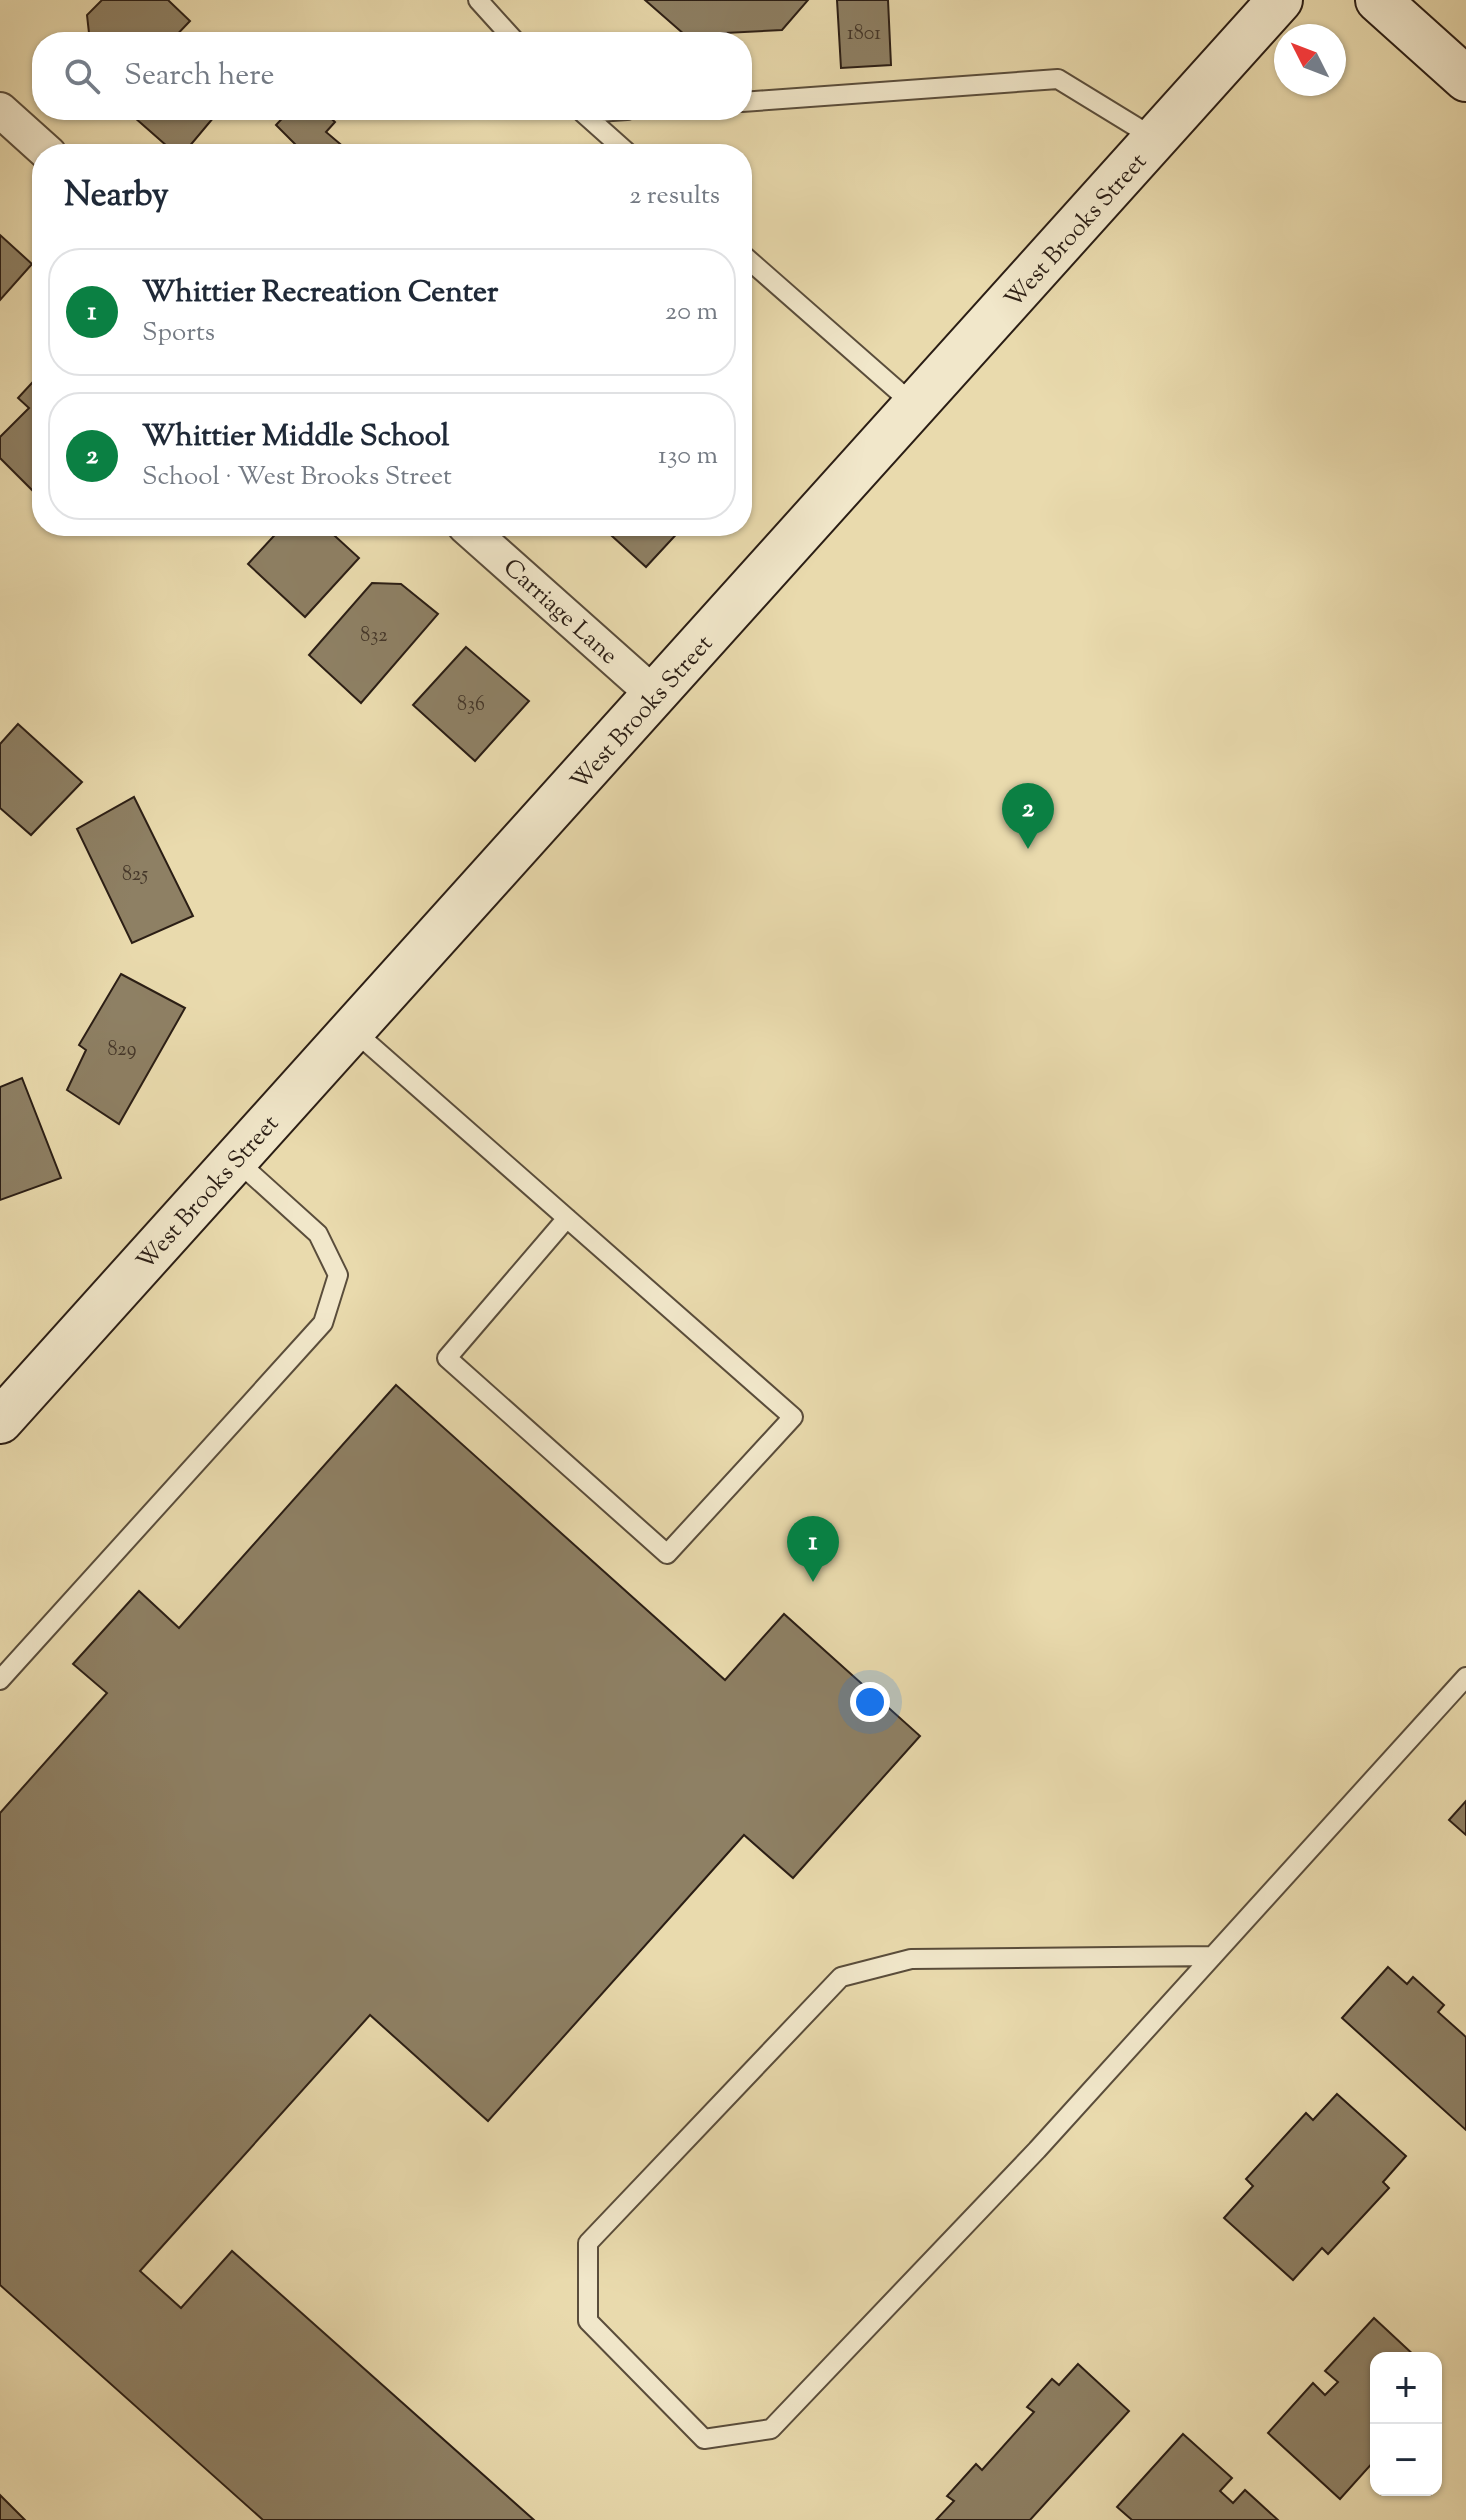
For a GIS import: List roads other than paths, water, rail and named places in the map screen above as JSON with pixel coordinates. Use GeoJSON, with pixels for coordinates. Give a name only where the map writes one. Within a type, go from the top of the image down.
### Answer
{"type":"FeatureCollection","features":[{"type":"Feature","properties":{"kind":"street","name":"West Brooks Street"},"geometry":{"type":"LineString","coordinates":[[0,1421],[1280,0]]}},
{"type":"Feature","properties":{"kind":"street"},"geometry":{"type":"LineString","coordinates":[[1378,0],[1466,79]]}},
{"type":"Feature","properties":{"kind":"street"},"geometry":{"type":"LineString","coordinates":[[0,110],[38,144]]}},
{"type":"Feature","properties":{"kind":"street","name":"Carriage Lane"},"geometry":{"type":"LineString","coordinates":[[476,536],[656,696]]}},
{"type":"Feature","properties":{"kind":"lane"},"geometry":{"type":"LineString","coordinates":[[478,0],[507,32]]}},
{"type":"Feature","properties":{"kind":"lane"},"geometry":{"type":"LineString","coordinates":[[752,101],[1058,79],[1156,139]]}},
{"type":"Feature","properties":{"kind":"lane"},"geometry":{"type":"LineString","coordinates":[[591,120],[618,144]]}},
{"type":"Feature","properties":{"kind":"lane"},"geometry":{"type":"LineString","coordinates":[[752,263],[916,407]]}},
{"type":"Feature","properties":{"kind":"lane"},"geometry":{"type":"LineString","coordinates":[[353,1030],[567,1218],[793,1417],[667,1554],[447,1358],[567,1218]]}},
{"type":"Feature","properties":{"kind":"lane"},"geometry":{"type":"LineString","coordinates":[[0,1680],[323,1323],[338,1275],[318,1234],[236,1160]]}},
{"type":"Feature","properties":{"kind":"lane"},"geometry":{"type":"LineString","coordinates":[[1213,1956],[911,1959],[841,1977],[588,2243],[588,2321],[704,2439],[771,2429],[1037,2150],[1213,1956],[1466,1677]]}},
{"type":"Feature","properties":{"kind":"place","name":"Whittier Middle School"},"geometry":{"type":"Point","coordinates":[1028,849]}},
{"type":"Feature","properties":{"kind":"place","name":"Whittier Recreation Center"},"geometry":{"type":"Point","coordinates":[813,1582]}}]}
